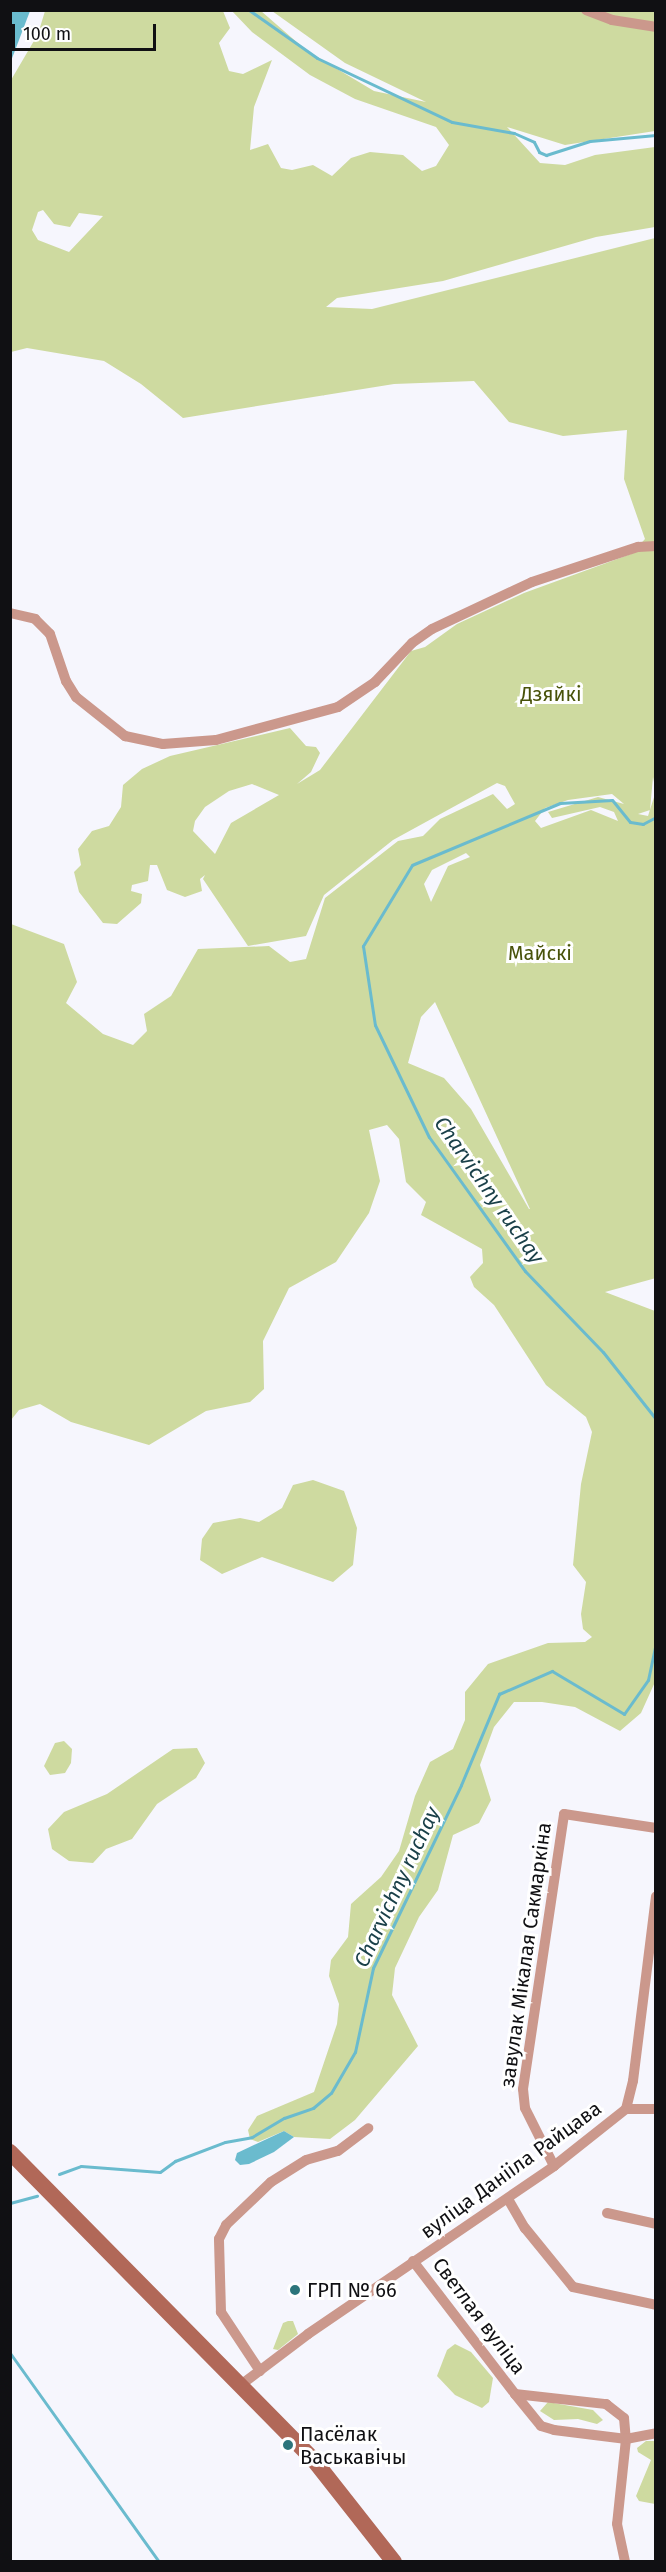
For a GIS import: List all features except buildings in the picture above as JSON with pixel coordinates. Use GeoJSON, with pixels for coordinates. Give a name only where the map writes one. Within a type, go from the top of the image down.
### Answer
{"type":"FeatureCollection","features":[{"type":"Feature","properties":{"kind":"main road"},"geometry":{"type":"LineString","coordinates":[[10,2152],[242,2384],[328,2476],[394,2562]]}},
{"type":"Feature","properties":{"kind":"street"},"geometry":{"type":"LineString","coordinates":[[586,10],[656,27]]}},
{"type":"Feature","properties":{"kind":"street"},"geometry":{"type":"LineString","coordinates":[[10,613],[35,619],[50,634],[66,681],[76,697],[125,736],[163,744],[216,740],[338,707],[375,682],[411,643],[432,629],[532,582],[638,547],[656,546]]}},
{"type":"Feature","properties":{"kind":"street","name":"завулак Мікалая Сакмаркіна"},"geometry":{"type":"LineString","coordinates":[[554,2166],[525,2108],[523,2089],[564,1814],[656,1828]]}},
{"type":"Feature","properties":{"kind":"street","name":"вуліца Данііла Райцава"},"geometry":{"type":"LineString","coordinates":[[242,2384],[413,2261],[508,2199],[626,2109],[633,2081],[656,1896]]}},
{"type":"Feature","properties":{"kind":"street"},"geometry":{"type":"LineString","coordinates":[[626,2109],[656,2109]]}},
{"type":"Feature","properties":{"kind":"street"},"geometry":{"type":"LineString","coordinates":[[260,2371],[221,2312],[218,2283],[219,2240],[225,2225],[271,2182],[306,2160],[338,2151],[368,2128]]}},
{"type":"Feature","properties":{"kind":"street"},"geometry":{"type":"LineString","coordinates":[[508,2199],[525,2228],[573,2287],[656,2305]]}},
{"type":"Feature","properties":{"kind":"street"},"geometry":{"type":"LineString","coordinates":[[607,2213],[656,2224]]}},
{"type":"Feature","properties":{"kind":"street","name":"Светлая вуліца"},"geometry":{"type":"LineString","coordinates":[[413,2261],[515,2394],[541,2426],[626,2439],[624,2418],[606,2404],[515,2394]]}},
{"type":"Feature","properties":{"kind":"street"},"geometry":{"type":"LineString","coordinates":[[625,2562],[617,2524],[626,2439],[656,2433]]}},
{"type":"Feature","properties":{"kind":"green space"},"geometry":{"type":"Polygon","coordinates":[[[45,11],[223,11],[230,28],[219,43],[229,71],[243,74],[272,60],[254,107],[250,150],[268,144],[281,168],[292,170],[313,165],[332,176],[351,158],[370,152],[403,155],[422,171],[436,166],[449,145],[436,127],[355,99],[310,75],[252,32],[232,11],[261,11],[307,51],[374,91],[426,102],[345,63],[272,11],[655,11],[655,131],[565,145],[507,127],[540,163],[565,165],[595,155],[655,147],[655,227],[596,237],[443,281],[337,298],[326,307],[372,309],[655,238],[656,792],[653,777],[650,810],[655,794],[656,1278],[605,1292],[655,1311],[655,1682],[641,1713],[620,1731],[575,1707],[542,1702],[514,1702],[494,1727],[480,1765],[491,1800],[479,1823],[453,1835],[438,1890],[419,1917],[395,1968],[392,1995],[418,2046],[355,2120],[330,2139],[294,2137],[284,2131],[258,2142],[250,2139],[248,2130],[257,2116],[314,2092],[337,2024],[339,2004],[329,1976],[331,1960],[348,1937],[351,1904],[381,1877],[399,1851],[415,1796],[430,1762],[453,1749],[465,1720],[465,1692],[488,1664],[548,1643],[585,1642],[592,1637],[583,1629],[581,1614],[586,1582],[573,1565],[581,1484],[592,1432],[586,1417],[546,1385],[494,1305],[474,1287],[470,1277],[483,1263],[482,1249],[421,1215],[426,1202],[406,1182],[399,1139],[387,1125],[369,1130],[380,1181],[369,1213],[336,1262],[289,1288],[263,1341],[264,1389],[250,1402],[206,1411],[149,1445],[71,1422],[40,1404],[19,1410],[11,1420],[11,924],[64,944],[77,982],[66,1003],[103,1034],[133,1045],[147,1031],[144,1014],[171,996],[198,949],[269,946],[290,962],[306,959],[325,898],[398,841],[423,836],[440,819],[493,794],[507,809],[515,804],[505,786],[497,783],[393,840],[324,895],[306,936],[248,946],[203,879],[205,875],[200,879],[202,891],[185,897],[167,890],[157,865],[150,865],[148,881],[132,885],[131,891],[142,894],[141,903],[117,924],[103,923],[79,892],[74,872],[81,865],[78,849],[92,831],[109,826],[121,807],[123,785],[142,769],[170,756],[290,728],[306,746],[316,747],[320,753],[311,772],[297,784],[320,770],[411,651],[425,647],[457,624],[524,593],[631,554],[645,539],[624,479],[627,430],[563,436],[509,422],[474,381],[394,384],[183,418],[141,384],[104,361],[27,348],[11,352],[11,80],[38,34],[45,11]],[[43,210],[38,212],[32,230],[38,240],[69,252],[103,216],[79,213],[70,227],[54,224],[43,210]],[[252,784],[229,791],[205,807],[195,821],[193,831],[215,854],[231,823],[279,795],[252,784]],[[612,794],[568,800],[545,808],[535,821],[541,828],[591,810],[618,821],[614,812],[600,807],[552,818],[548,812],[598,797],[624,804],[612,794]],[[650,810],[638,814],[648,816],[650,810]],[[466,853],[432,870],[424,884],[431,902],[448,866],[470,857],[466,853]],[[435,1002],[421,1017],[408,1063],[444,1078],[471,1109],[530,1209],[435,1002]]]}},
{"type":"Feature","properties":{"kind":"green space"},"geometry":{"type":"Polygon","coordinates":[[[313,1480],[344,1491],[357,1528],[353,1565],[333,1582],[262,1557],[222,1574],[200,1560],[202,1539],[213,1523],[240,1518],[259,1522],[282,1508],[293,1485],[313,1480]]]}},
{"type":"Feature","properties":{"kind":"green space"},"geometry":{"type":"Polygon","coordinates":[[[64,1741],[72,1749],[71,1763],[65,1773],[50,1775],[44,1766],[55,1743],[64,1741]]]}},
{"type":"Feature","properties":{"kind":"green space"},"geometry":{"type":"Polygon","coordinates":[[[197,1748],[205,1763],[196,1778],[157,1804],[132,1839],[106,1849],[93,1863],[69,1861],[52,1849],[48,1829],[64,1812],[107,1794],[173,1749],[197,1748]]]}},
{"type":"Feature","properties":{"kind":"green space"},"geometry":{"type":"Polygon","coordinates":[[[293,2321],[298,2334],[278,2350],[273,2349],[283,2323],[293,2321]]]}},
{"type":"Feature","properties":{"kind":"green space"},"geometry":{"type":"Polygon","coordinates":[[[455,2344],[471,2352],[493,2378],[489,2402],[482,2408],[455,2395],[437,2376],[447,2350],[455,2344]]]}},
{"type":"Feature","properties":{"kind":"green space"},"geometry":{"type":"Polygon","coordinates":[[[548,2402],[593,2410],[603,2420],[597,2424],[578,2419],[554,2420],[540,2411],[548,2402]]]}},
{"type":"Feature","properties":{"kind":"green space"},"geometry":{"type":"Polygon","coordinates":[[[646,2441],[655,2441],[655,2504],[639,2501],[636,2496],[651,2460],[638,2452],[637,2448],[646,2441]]]}},
{"type":"Feature","properties":{"kind":"water"},"geometry":{"type":"Polygon","coordinates":[[[10,11],[30,11],[11,61],[10,11]]]}},
{"type":"Feature","properties":{"kind":"water"},"geometry":{"type":"Polygon","coordinates":[[[284,2131],[294,2137],[274,2152],[249,2164],[240,2165],[235,2160],[237,2153],[284,2131]]]}},
{"type":"Feature","properties":{"kind":"waterway","name":"Charvichny ruchay"},"geometry":{"type":"LineString","coordinates":[[249,10],[317,58],[452,122],[514,133],[534,142],[539,152],[546,155],[590,141],[656,135]]}},
{"type":"Feature","properties":{"kind":"waterway","name":"Charvichny ruchay"},"geometry":{"type":"LineString","coordinates":[[656,817],[643,824],[630,822],[612,800],[560,803],[412,865],[363,946],[375,1025],[429,1137],[525,1271],[603,1352],[656,1419]]}},
{"type":"Feature","properties":{"kind":"waterway","name":"Charvichny ruchay"},"geometry":{"type":"LineString","coordinates":[[59,2174],[81,2166],[160,2172],[175,2161],[225,2142],[252,2137],[284,2118],[313,2108],[331,2093],[355,2052],[373,1968],[461,1785],[499,1694],[552,1671],[624,1714],[648,1680],[656,1643]]}},
{"type":"Feature","properties":{"kind":"waterway"},"geometry":{"type":"LineString","coordinates":[[10,2203],[37,2196]]}},
{"type":"Feature","properties":{"kind":"waterway"},"geometry":{"type":"LineString","coordinates":[[10,2353],[159,2562]]}},
{"type":"Feature","properties":{"kind":"place","name":"ГРП № 66"},"geometry":{"type":"Point","coordinates":[295,2290]}},
{"type":"Feature","properties":{"kind":"place","name":"Пасёлак Васькавічы"},"geometry":{"type":"Point","coordinates":[288,2445]}},
{"type":"Feature","properties":{"kind":"park label","name":"Дзяйкі"},"geometry":{"type":"Point","coordinates":[551,694]}},
{"type":"Feature","properties":{"kind":"park label","name":"Майскі"},"geometry":{"type":"Point","coordinates":[540,953]}}]}
